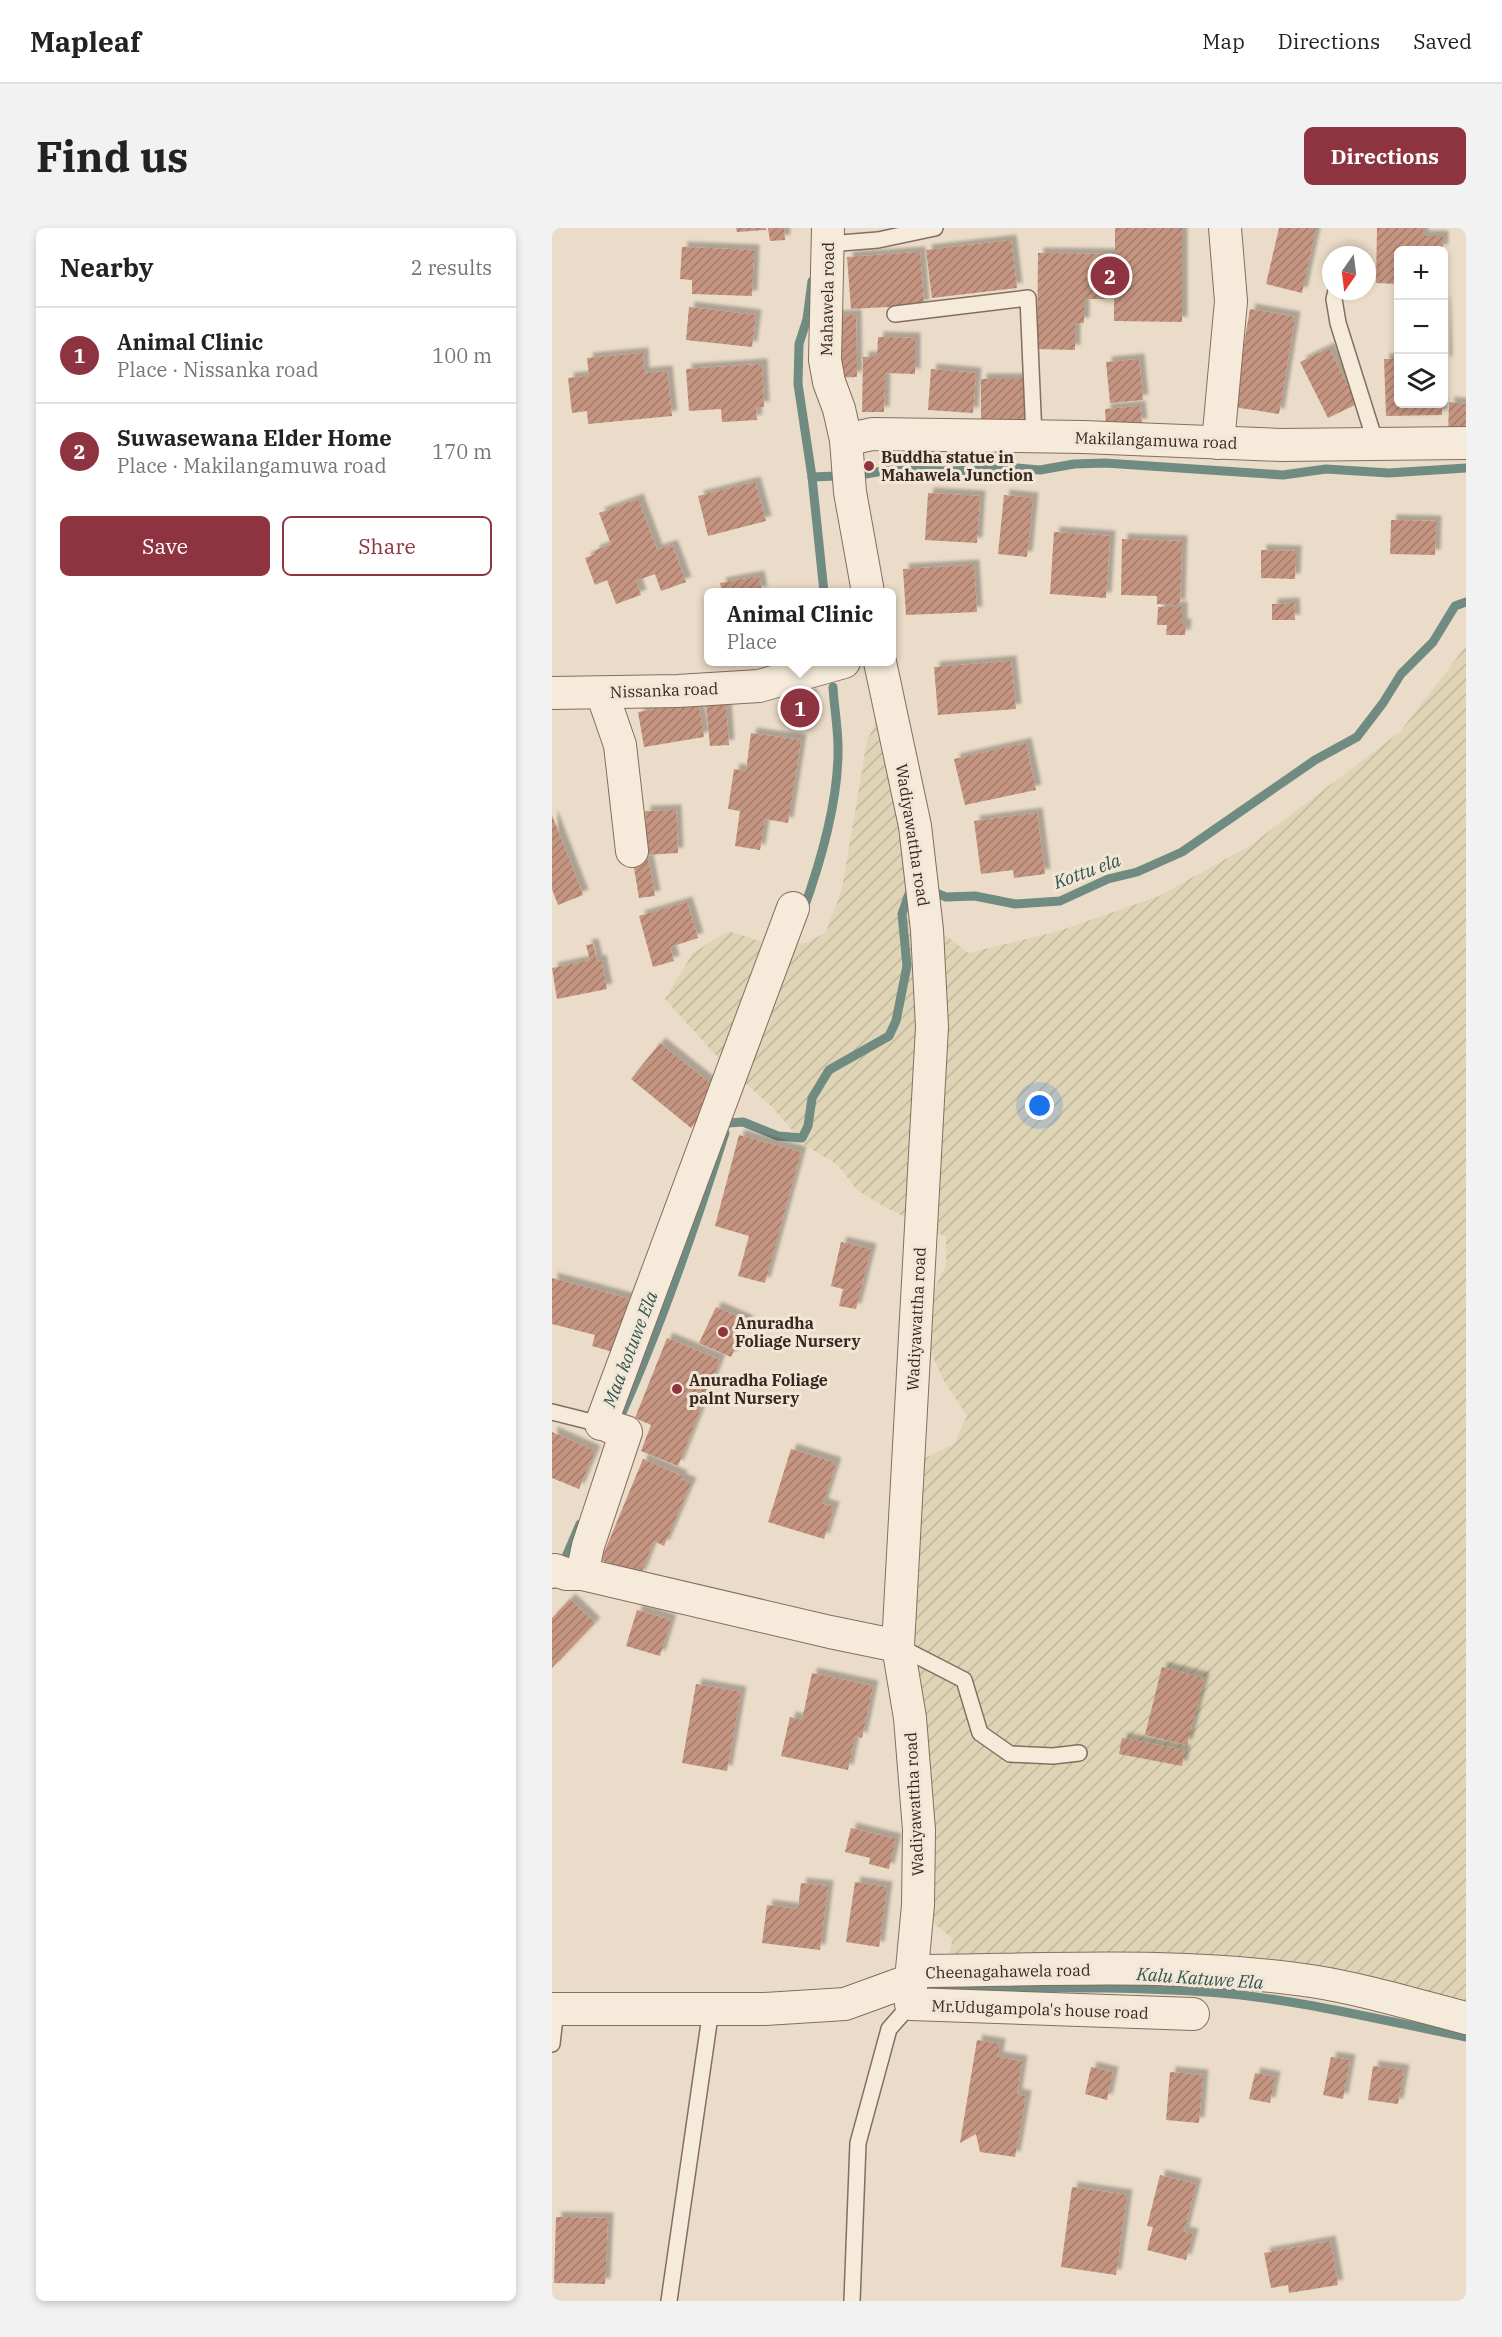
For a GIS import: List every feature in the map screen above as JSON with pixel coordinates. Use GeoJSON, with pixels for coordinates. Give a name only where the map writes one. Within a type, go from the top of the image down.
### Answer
{"type":"FeatureCollection","features":[{"type":"Feature","properties":{"kind":"street"},"geometry":{"type":"LineString","coordinates":[[1218,443],[1231,301],[1225,228]]}},
{"type":"Feature","properties":{"kind":"street","name":"Mahawela road"},"geometry":{"type":"LineString","coordinates":[[828,236],[825,360],[829,382],[839,409],[847,450],[850,492],[867,588]]}},
{"type":"Feature","properties":{"kind":"street","name":"Makilangamuwa road"},"geometry":{"type":"LineString","coordinates":[[847,450],[872,434],[1281,445],[1466,443]]}},
{"type":"Feature","properties":{"kind":"street","name":"Nissanka road"},"geometry":{"type":"LineString","coordinates":[[552,693],[759,686],[830,666]]}},
{"type":"Feature","properties":{"kind":"street","name":"Wadiyawattha road"},"geometry":{"type":"LineString","coordinates":[[881,666],[915,826],[923,888],[932,1027],[898,1646],[910,1718],[919,1830],[918,1905],[911,1992]]}},
{"type":"Feature","properties":{"kind":"street"},"geometry":{"type":"LineString","coordinates":[[602,693],[620,745],[632,851]]}},
{"type":"Feature","properties":{"kind":"street"},"geometry":{"type":"LineString","coordinates":[[793,908],[612,1428],[588,1546],[564,1573],[898,1646]]}},
{"type":"Feature","properties":{"kind":"street","name":"Cheenagahawela road"},"geometry":{"type":"LineString","coordinates":[[554,2009],[765,2009],[844,2004],[911,1992],[920,1971],[1116,1969],[1212,1972],[1312,1981],[1466,2018]]}},
{"type":"Feature","properties":{"kind":"street","name":"Mr.Udugampola's house road"},"geometry":{"type":"LineString","coordinates":[[911,1992],[1193,2014]]}},
{"type":"Feature","properties":{"kind":"lane"},"geometry":{"type":"LineString","coordinates":[[828,236],[878,240],[935,228]]}},
{"type":"Feature","properties":{"kind":"lane"},"geometry":{"type":"LineString","coordinates":[[895,314],[1028,298],[1034,437]]}},
{"type":"Feature","properties":{"kind":"lane"},"geometry":{"type":"LineString","coordinates":[[1334,300],[1338,323],[1376,444]]}},
{"type":"Feature","properties":{"kind":"lane"},"geometry":{"type":"LineString","coordinates":[[552,1412],[612,1428]]}},
{"type":"Feature","properties":{"kind":"lane"},"geometry":{"type":"LineString","coordinates":[[898,1646],[964,1680],[980,1733],[1010,1754],[1053,1756],[1079,1753]]}},
{"type":"Feature","properties":{"kind":"lane"},"geometry":{"type":"LineString","coordinates":[[852,2301],[858,2143],[889,2030],[911,1992]]}},
{"type":"Feature","properties":{"kind":"lane"},"geometry":{"type":"LineString","coordinates":[[552,2044],[554,2009]]}},
{"type":"Feature","properties":{"kind":"lane"},"geometry":{"type":"LineString","coordinates":[[669,2301],[711,2009]]}},
{"type":"Feature","properties":{"kind":"shaded area"},"geometry":{"type":"Polygon","coordinates":[[[1466,646],[1466,2002],[1107,1955],[949,1954],[953,1939],[924,1915],[908,1612],[919,1461],[954,1444],[967,1416],[944,1381],[927,1344],[929,1300],[946,1265],[946,1237],[883,1206],[857,1190],[838,1165],[805,1145],[773,1108],[722,1062],[665,999],[693,953],[728,931],[770,944],[807,943],[826,932],[842,889],[867,741],[879,716],[933,925],[968,953],[1059,931],[1159,896],[1251,845],[1400,732],[1466,646]]]}},
{"type":"Feature","properties":{"kind":"building"},"geometry":{"type":"Polygon","coordinates":[[[736,228],[766,228],[766,230],[737,232],[736,228]]]}},
{"type":"Feature","properties":{"kind":"building"},"geometry":{"type":"Polygon","coordinates":[[[768,228],[784,228],[785,240],[770,241],[768,228]]]}},
{"type":"Feature","properties":{"kind":"building"},"geometry":{"type":"Polygon","coordinates":[[[1115,228],[1182,228],[1182,322],[1114,321],[1114,299],[1084,299],[1084,323],[1075,323],[1075,350],[1037,349],[1038,253],[1115,254],[1115,228]]]}},
{"type":"Feature","properties":{"kind":"building"},"geometry":{"type":"Polygon","coordinates":[[[1279,228],[1316,228],[1302,293],[1266,284],[1279,228]]]}},
{"type":"Feature","properties":{"kind":"building"},"geometry":{"type":"Polygon","coordinates":[[[1377,228],[1423,228],[1423,236],[1443,236],[1443,246],[1394,246],[1394,284],[1376,283],[1377,228]]]}},
{"type":"Feature","properties":{"kind":"building"},"geometry":{"type":"Polygon","coordinates":[[[1011,240],[1017,288],[932,298],[926,250],[1011,240]]]}},
{"type":"Feature","properties":{"kind":"building"},"geometry":{"type":"Polygon","coordinates":[[[682,247],[754,250],[752,296],[692,294],[692,280],[680,279],[682,247]]]}},
{"type":"Feature","properties":{"kind":"building"},"geometry":{"type":"Polygon","coordinates":[[[920,252],[924,305],[851,309],[847,257],[920,252]]]}},
{"type":"Feature","properties":{"kind":"building"},"geometry":{"type":"Polygon","coordinates":[[[689,307],[756,315],[752,347],[686,340],[689,307]]]}},
{"type":"Feature","properties":{"kind":"building"},"geometry":{"type":"Polygon","coordinates":[[[1250,309],[1295,317],[1279,414],[1233,407],[1250,309]]]}},
{"type":"Feature","properties":{"kind":"building"},"geometry":{"type":"Polygon","coordinates":[[[856,315],[857,377],[834,378],[833,316],[856,315]]]}},
{"type":"Feature","properties":{"kind":"building"},"geometry":{"type":"Polygon","coordinates":[[[878,337],[915,338],[915,374],[885,373],[884,412],[862,412],[863,357],[877,357],[878,337]]]}},
{"type":"Feature","properties":{"kind":"building"},"geometry":{"type":"Polygon","coordinates":[[[1329,348],[1357,404],[1328,418],[1300,362],[1329,348]]]}},
{"type":"Feature","properties":{"kind":"building"},"geometry":{"type":"Polygon","coordinates":[[[643,353],[644,373],[667,371],[672,416],[588,424],[587,411],[572,413],[568,378],[589,376],[587,358],[643,353]]]}},
{"type":"Feature","properties":{"kind":"building"},"geometry":{"type":"Polygon","coordinates":[[[1139,359],[1143,400],[1110,403],[1106,362],[1139,359]]]}},
{"type":"Feature","properties":{"kind":"building"},"geometry":{"type":"Polygon","coordinates":[[[1384,359],[1394,359],[1394,408],[1442,408],[1442,415],[1386,416],[1384,359]]]}},
{"type":"Feature","properties":{"kind":"building"},"geometry":{"type":"Polygon","coordinates":[[[762,364],[764,407],[756,407],[757,420],[722,422],[721,409],[689,411],[686,369],[762,364]]]}},
{"type":"Feature","properties":{"kind":"building"},"geometry":{"type":"Polygon","coordinates":[[[931,369],[976,373],[973,413],[928,410],[931,369]]]}},
{"type":"Feature","properties":{"kind":"building"},"geometry":{"type":"Polygon","coordinates":[[[981,379],[1027,379],[1027,422],[981,422],[981,379]]]}},
{"type":"Feature","properties":{"kind":"building"},"geometry":{"type":"Polygon","coordinates":[[[1449,402],[1466,404],[1466,435],[1448,434],[1449,402]]]}},
{"type":"Feature","properties":{"kind":"building"},"geometry":{"type":"Polygon","coordinates":[[[1140,406],[1142,424],[1106,426],[1105,409],[1140,406]]]}},
{"type":"Feature","properties":{"kind":"building"},"geometry":{"type":"Polygon","coordinates":[[[755,482],[766,521],[708,536],[698,496],[755,482]]]}},
{"type":"Feature","properties":{"kind":"building"},"geometry":{"type":"Polygon","coordinates":[[[928,493],[980,496],[977,543],[925,540],[928,493]]]}},
{"type":"Feature","properties":{"kind":"building"},"geometry":{"type":"Polygon","coordinates":[[[1004,495],[1033,498],[1027,557],[998,554],[1004,495]]]}},
{"type":"Feature","properties":{"kind":"building"},"geometry":{"type":"Polygon","coordinates":[[[638,499],[657,550],[672,545],[686,582],[661,591],[655,574],[636,581],[641,595],[616,604],[607,580],[595,585],[585,558],[595,554],[594,551],[611,544],[599,513],[638,499]]]}},
{"type":"Feature","properties":{"kind":"building"},"geometry":{"type":"Polygon","coordinates":[[[1391,520],[1436,521],[1435,555],[1390,554],[1391,520]]]}},
{"type":"Feature","properties":{"kind":"building"},"geometry":{"type":"Polygon","coordinates":[[[1054,532],[1110,536],[1106,598],[1050,594],[1054,532]]]}},
{"type":"Feature","properties":{"kind":"building"},"geometry":{"type":"Polygon","coordinates":[[[1122,539],[1182,541],[1180,605],[1157,604],[1157,596],[1121,595],[1122,539]]]}},
{"type":"Feature","properties":{"kind":"building"},"geometry":{"type":"Polygon","coordinates":[[[1261,550],[1296,551],[1295,579],[1261,578],[1261,550]]]}},
{"type":"Feature","properties":{"kind":"building"},"geometry":{"type":"Polygon","coordinates":[[[974,565],[977,612],[906,615],[903,569],[974,565]]]}},
{"type":"Feature","properties":{"kind":"building"},"geometry":{"type":"Polygon","coordinates":[[[759,576],[761,588],[721,588],[720,583],[759,576]]]}},
{"type":"Feature","properties":{"kind":"building"},"geometry":{"type":"Polygon","coordinates":[[[1294,603],[1295,620],[1272,620],[1272,604],[1294,603]]]}},
{"type":"Feature","properties":{"kind":"building"},"geometry":{"type":"Polygon","coordinates":[[[1158,607],[1182,607],[1182,624],[1186,624],[1185,635],[1166,635],[1167,625],[1157,625],[1158,607]]]}},
{"type":"Feature","properties":{"kind":"building"},"geometry":{"type":"Polygon","coordinates":[[[1011,661],[1016,709],[938,715],[934,667],[1011,661]]]}},
{"type":"Feature","properties":{"kind":"building"},"geometry":{"type":"Polygon","coordinates":[[[725,693],[729,745],[710,746],[705,695],[725,693]]]}},
{"type":"Feature","properties":{"kind":"building"},"geometry":{"type":"Polygon","coordinates":[[[811,694],[815,720],[789,723],[785,697],[811,694]]]}},
{"type":"Feature","properties":{"kind":"building"},"geometry":{"type":"Polygon","coordinates":[[[698,702],[704,737],[644,747],[638,712],[698,702]]]}},
{"type":"Feature","properties":{"kind":"building"},"geometry":{"type":"Polygon","coordinates":[[[751,733],[801,740],[788,823],[765,819],[760,850],[735,846],[740,811],[728,809],[734,769],[746,771],[751,733]]]}},
{"type":"Feature","properties":{"kind":"building"},"geometry":{"type":"Polygon","coordinates":[[[1026,743],[1036,790],[965,805],[954,759],[1026,743]]]}},
{"type":"Feature","properties":{"kind":"building"},"geometry":{"type":"Polygon","coordinates":[[[676,810],[678,853],[647,855],[645,811],[676,810]]]}},
{"type":"Feature","properties":{"kind":"building"},"geometry":{"type":"Polygon","coordinates":[[[1037,813],[1045,874],[1014,878],[1013,870],[981,874],[974,821],[1037,813]]]}},
{"type":"Feature","properties":{"kind":"building"},"geometry":{"type":"Polygon","coordinates":[[[552,815],[583,895],[558,905],[552,889],[552,815]]]}},
{"type":"Feature","properties":{"kind":"building"},"geometry":{"type":"Polygon","coordinates":[[[648,859],[655,896],[639,898],[633,862],[648,859]]]}},
{"type":"Feature","properties":{"kind":"building"},"geometry":{"type":"Polygon","coordinates":[[[687,902],[698,938],[670,947],[674,961],[653,967],[639,916],[687,902]]]}},
{"type":"Feature","properties":{"kind":"building"},"geometry":{"type":"Polygon","coordinates":[[[593,944],[597,961],[601,960],[607,989],[557,999],[552,968],[590,960],[586,945],[593,944]]]}},
{"type":"Feature","properties":{"kind":"building"},"geometry":{"type":"Polygon","coordinates":[[[660,1043],[721,1092],[691,1128],[631,1079],[660,1043]]]}},
{"type":"Feature","properties":{"kind":"building"},"geometry":{"type":"Polygon","coordinates":[[[739,1135],[801,1152],[765,1283],[738,1276],[749,1236],[715,1226],[739,1135]]]}},
{"type":"Feature","properties":{"kind":"building"},"geometry":{"type":"Polygon","coordinates":[[[841,1242],[871,1249],[856,1309],[839,1306],[843,1289],[831,1286],[841,1242]]]}},
{"type":"Feature","properties":{"kind":"building"},"geometry":{"type":"Polygon","coordinates":[[[552,1278],[634,1300],[613,1352],[592,1346],[595,1335],[552,1324],[552,1278]]]}},
{"type":"Feature","properties":{"kind":"building","name":"Anuradha Foliage Nursery"},"geometry":{"type":"Polygon","coordinates":[[[716,1307],[748,1321],[731,1357],[699,1343],[716,1307]]]}},
{"type":"Feature","properties":{"kind":"building","name":"Anuradha Foliage palnt Nursery"},"geometry":{"type":"Polygon","coordinates":[[[667,1338],[720,1360],[678,1466],[641,1451],[651,1425],[635,1418],[667,1338]]]}},
{"type":"Feature","properties":{"kind":"building"},"geometry":{"type":"Polygon","coordinates":[[[552,1432],[595,1451],[579,1489],[552,1478],[552,1432]]]}},
{"type":"Feature","properties":{"kind":"building"},"geometry":{"type":"Polygon","coordinates":[[[791,1449],[836,1463],[823,1504],[834,1507],[824,1539],[768,1522],[791,1449]]]}},
{"type":"Feature","properties":{"kind":"building"},"geometry":{"type":"Polygon","coordinates":[[[643,1459],[682,1476],[681,1479],[691,1483],[664,1546],[654,1541],[640,1576],[601,1560],[643,1459]]]}},
{"type":"Feature","properties":{"kind":"building"},"geometry":{"type":"Polygon","coordinates":[[[570,1599],[595,1623],[552,1668],[552,1618],[570,1599]]]}},
{"type":"Feature","properties":{"kind":"building"},"geometry":{"type":"Polygon","coordinates":[[[637,1610],[671,1620],[660,1656],[626,1646],[637,1610]]]}},
{"type":"Feature","properties":{"kind":"building"},"geometry":{"type":"Polygon","coordinates":[[[1162,1667],[1204,1678],[1187,1745],[1145,1735],[1162,1667]]]}},
{"type":"Feature","properties":{"kind":"building"},"geometry":{"type":"Polygon","coordinates":[[[812,1673],[873,1686],[862,1738],[855,1736],[848,1770],[781,1756],[790,1717],[802,1720],[812,1673]]]}},
{"type":"Feature","properties":{"kind":"building"},"geometry":{"type":"Polygon","coordinates":[[[696,1684],[741,1692],[727,1771],[682,1763],[696,1684]]]}},
{"type":"Feature","properties":{"kind":"building"},"geometry":{"type":"Polygon","coordinates":[[[1122,1738],[1185,1750],[1182,1766],[1119,1754],[1122,1738]]]}},
{"type":"Feature","properties":{"kind":"building"},"geometry":{"type":"Polygon","coordinates":[[[851,1828],[896,1839],[889,1869],[869,1864],[870,1858],[845,1852],[851,1828]]]}},
{"type":"Feature","properties":{"kind":"building"},"geometry":{"type":"Polygon","coordinates":[[[855,1882],[887,1887],[879,1947],[846,1942],[855,1882]]]}},
{"type":"Feature","properties":{"kind":"building"},"geometry":{"type":"Polygon","coordinates":[[[801,1883],[828,1886],[820,1950],[762,1943],[767,1905],[798,1909],[801,1883]]]}},
{"type":"Feature","properties":{"kind":"building"},"geometry":{"type":"Polygon","coordinates":[[[977,2040],[1000,2044],[998,2057],[1022,2061],[1017,2094],[1026,2096],[1015,2157],[980,2152],[976,2134],[960,2143],[977,2040]]]}},
{"type":"Feature","properties":{"kind":"building"},"geometry":{"type":"Polygon","coordinates":[[[1331,2057],[1350,2060],[1343,2099],[1323,2095],[1331,2057]]]}},
{"type":"Feature","properties":{"kind":"building"},"geometry":{"type":"Polygon","coordinates":[[[1373,2066],[1404,2070],[1398,2104],[1368,2100],[1373,2066]]]}},
{"type":"Feature","properties":{"kind":"building"},"geometry":{"type":"Polygon","coordinates":[[[1091,2067],[1113,2072],[1107,2100],[1085,2094],[1091,2067]]]}},
{"type":"Feature","properties":{"kind":"building"},"geometry":{"type":"Polygon","coordinates":[[[1170,2072],[1203,2075],[1199,2123],[1166,2120],[1170,2072]]]}},
{"type":"Feature","properties":{"kind":"building"},"geometry":{"type":"Polygon","coordinates":[[[1255,2073],[1275,2077],[1270,2103],[1249,2099],[1255,2073]]]}},
{"type":"Feature","properties":{"kind":"building"},"geometry":{"type":"Polygon","coordinates":[[[1160,2175],[1196,2184],[1184,2232],[1193,2234],[1186,2260],[1147,2250],[1153,2227],[1147,2226],[1160,2175]]]}},
{"type":"Feature","properties":{"kind":"building"},"geometry":{"type":"Polygon","coordinates":[[[1072,2187],[1127,2195],[1116,2275],[1061,2267],[1072,2187]]]}},
{"type":"Feature","properties":{"kind":"building"},"geometry":{"type":"Polygon","coordinates":[[[556,2217],[608,2218],[605,2284],[554,2283],[556,2217]]]}},
{"type":"Feature","properties":{"kind":"building"},"geometry":{"type":"Polygon","coordinates":[[[1330,2241],[1338,2285],[1289,2293],[1288,2285],[1271,2288],[1264,2253],[1330,2241]]]}},
{"type":"Feature","properties":{"kind":"waterway"},"geometry":{"type":"LineString","coordinates":[[812,281],[807,319],[799,344],[798,384],[812,477],[824,588]]}},
{"type":"Feature","properties":{"kind":"waterway"},"geometry":{"type":"LineString","coordinates":[[812,477],[860,475],[889,470],[951,471],[1017,468],[1040,470],[1074,464],[1105,463],[1283,475],[1326,469],[1389,473],[1466,468]]}},
{"type":"Feature","properties":{"kind":"waterway","name":"Kottu ela"},"geometry":{"type":"LineString","coordinates":[[928,890],[946,897],[975,896],[1015,904],[1060,901],[1108,879],[1137,872],[1182,852],[1315,760],[1357,737],[1383,703],[1401,674],[1433,642],[1455,606],[1466,602]]}},
{"type":"Feature","properties":{"kind":"waterway"},"geometry":{"type":"LineString","coordinates":[[803,911],[828,830],[838,768],[833,687]]}},
{"type":"Feature","properties":{"kind":"waterway","name":"Kottu ela"},"geometry":{"type":"LineString","coordinates":[[729,1123],[743,1122],[778,1136],[802,1138],[808,1126],[812,1098],[829,1070],[889,1036],[896,1021],[907,966],[902,914],[909,894],[915,890]]}},
{"type":"Feature","properties":{"kind":"waterway","name":"Maa kotuwe Ela"},"geometry":{"type":"LineString","coordinates":[[617,1424],[676,1280],[725,1133]]}},
{"type":"Feature","properties":{"kind":"waterway","name":"Maa kotuwe Ela"},"geometry":{"type":"LineString","coordinates":[[562,1566],[580,1524]]}},
{"type":"Feature","properties":{"kind":"waterway","name":"Kalu Katuwe Ela"},"geometry":{"type":"LineString","coordinates":[[930,1985],[952,1988],[1143,1989],[1240,1995],[1337,2010],[1466,2037]]}},
{"type":"Feature","properties":{"kind":"place","name":"Suwasewana Elder Home"},"geometry":{"type":"Point","coordinates":[1110,276]}},
{"type":"Feature","properties":{"kind":"place","name":"Buddha statue in Mahawela Junction"},"geometry":{"type":"Point","coordinates":[869,466]}},
{"type":"Feature","properties":{"kind":"place","name":"Animal Clinic"},"geometry":{"type":"Point","coordinates":[800,708]}},
{"type":"Feature","properties":{"kind":"place","name":"Anuradha Foliage Nursery"},"geometry":{"type":"Point","coordinates":[723,1332]}},
{"type":"Feature","properties":{"kind":"place","name":"Anuradha Foliage palnt Nursery"},"geometry":{"type":"Point","coordinates":[677,1389]}}]}
